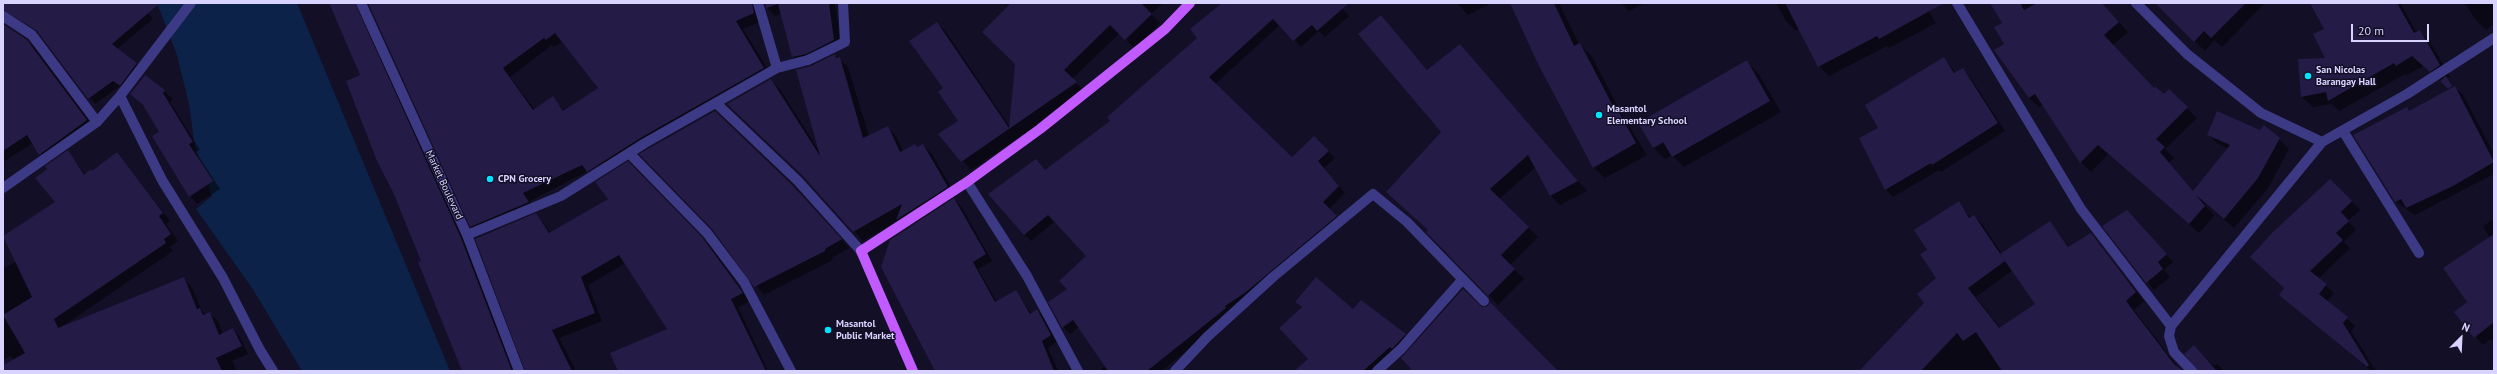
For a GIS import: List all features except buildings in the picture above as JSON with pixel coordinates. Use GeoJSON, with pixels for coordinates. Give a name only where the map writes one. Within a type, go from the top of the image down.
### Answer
{"type":"FeatureCollection","features":[{"type":"Feature","properties":{"kind":"main road"},"geometry":{"type":"LineString","coordinates":[[913,371],[861,251],[967,182],[1040,129],[1152,39],[1190,3]]}},
{"type":"Feature","properties":{"kind":"street"},"geometry":{"type":"LineString","coordinates":[[3,188],[97,122],[120,96],[191,3]]}},
{"type":"Feature","properties":{"kind":"street","name":"Market Boulevard"},"geometry":{"type":"LineString","coordinates":[[361,3],[467,236],[519,371]]}},
{"type":"Feature","properties":{"kind":"street"},"geometry":{"type":"LineString","coordinates":[[758,3],[777,68]]}},
{"type":"Feature","properties":{"kind":"street"},"geometry":{"type":"LineString","coordinates":[[467,236],[561,196],[777,68],[808,60],[845,42],[843,3]]}},
{"type":"Feature","properties":{"kind":"street"},"geometry":{"type":"LineString","coordinates":[[1957,3],[2081,209],[2171,326]]}},
{"type":"Feature","properties":{"kind":"street"},"geometry":{"type":"LineString","coordinates":[[2136,3],[2187,54],[2261,113],[2322,142]]}},
{"type":"Feature","properties":{"kind":"street"},"geometry":{"type":"LineString","coordinates":[[3,16],[32,35],[97,122]]}},
{"type":"Feature","properties":{"kind":"street"},"geometry":{"type":"LineString","coordinates":[[2192,371],[2174,352],[2169,336],[2171,326],[2322,142],[2407,94],[2494,38]]}},
{"type":"Feature","properties":{"kind":"street"},"geometry":{"type":"LineString","coordinates":[[120,96],[162,180],[223,278],[260,350],[273,371]]}},
{"type":"Feature","properties":{"kind":"street"},"geometry":{"type":"LineString","coordinates":[[716,103],[798,181],[861,251]]}},
{"type":"Feature","properties":{"kind":"street"},"geometry":{"type":"LineString","coordinates":[[2343,130],[2420,252]]}},
{"type":"Feature","properties":{"kind":"street"},"geometry":{"type":"LineString","coordinates":[[630,154],[707,233],[744,282],[791,371]]}},
{"type":"Feature","properties":{"kind":"street"},"geometry":{"type":"LineString","coordinates":[[967,182],[1027,276],[1078,371]]}},
{"type":"Feature","properties":{"kind":"street"},"geometry":{"type":"LineString","coordinates":[[1175,371],[1207,337],[1273,277],[1374,194],[1407,222],[1484,301]]}},
{"type":"Feature","properties":{"kind":"street"},"geometry":{"type":"LineString","coordinates":[[1377,371],[1401,349],[1462,280]]}},
{"type":"Feature","properties":{"kind":"water"},"geometry":{"type":"Polygon","coordinates":[[[157,3],[297,3],[450,371],[302,371],[252,288],[196,209],[212,196],[195,147],[189,104],[177,55],[157,3]]]}},
{"type":"Feature","properties":{"kind":"place","name":"San Nicolas Barangay Hall"},"geometry":{"type":"Point","coordinates":[2308,76]}},
{"type":"Feature","properties":{"kind":"place","name":"Masantol Elementary School"},"geometry":{"type":"Point","coordinates":[1599,115]}},
{"type":"Feature","properties":{"kind":"place","name":"CPN Grocery"},"geometry":{"type":"Point","coordinates":[490,179]}},
{"type":"Feature","properties":{"kind":"place","name":"Masantol Public Market"},"geometry":{"type":"Point","coordinates":[828,330]}}]}
